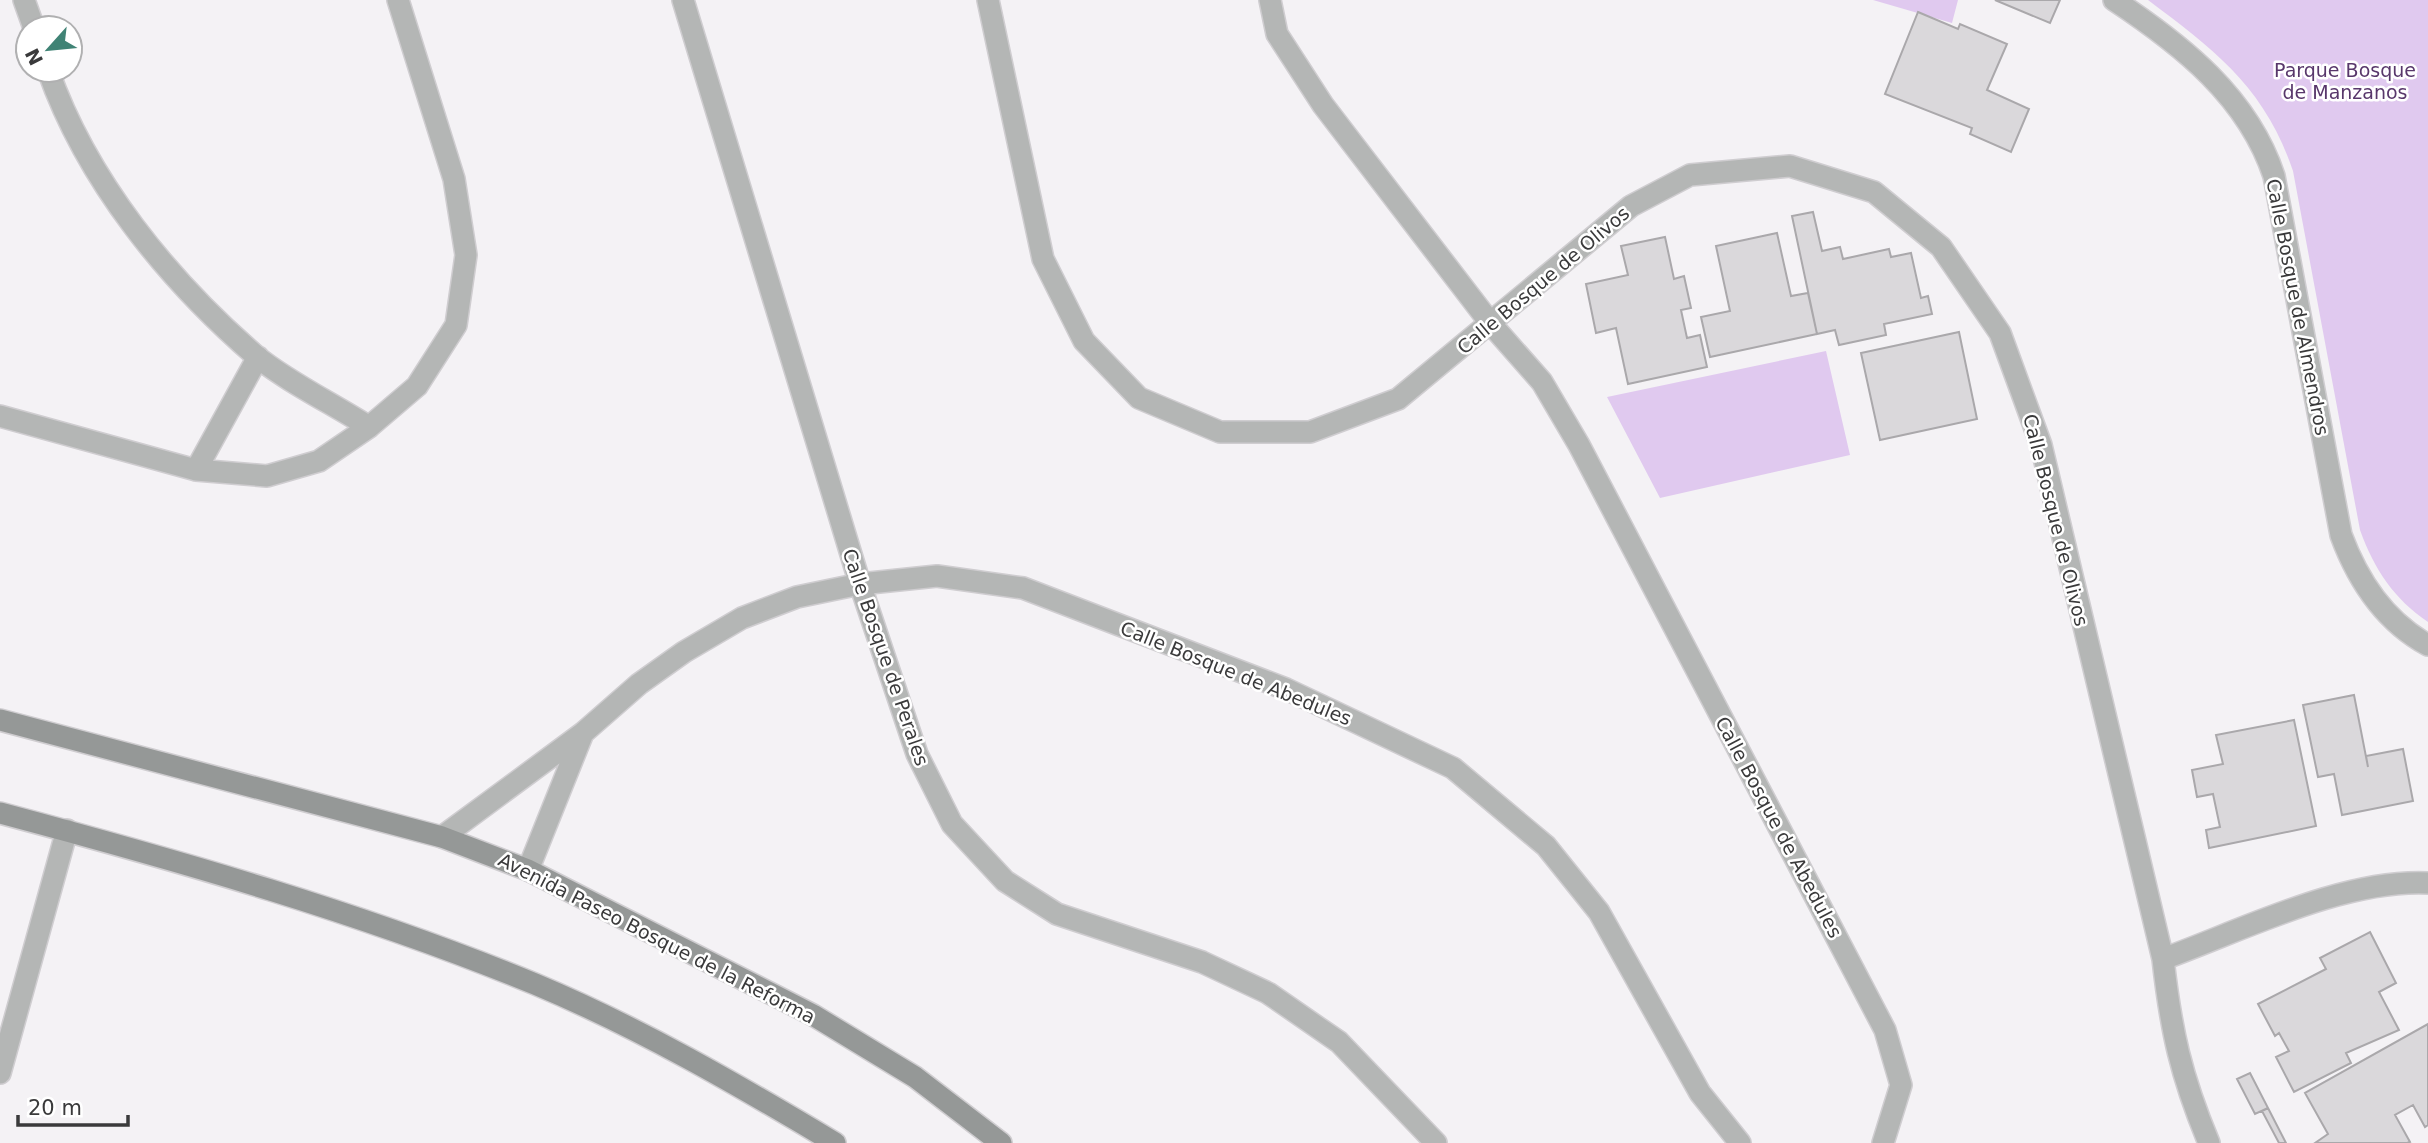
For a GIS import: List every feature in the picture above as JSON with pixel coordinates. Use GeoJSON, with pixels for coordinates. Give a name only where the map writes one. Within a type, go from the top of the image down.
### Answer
{"type":"FeatureCollection","features":[{"type":"Feature","properties":{"kind":"main road","name":"Avenida Paseo Bosque de la Reforma"},"geometry":{"type":"LineString","coordinates":[[0,720],[442,837],[528,870],[813,1015],[915,1077],[1001,1143]]}},
{"type":"Feature","properties":{"kind":"main road"},"geometry":{"type":"LineString","coordinates":[[0,813],[335,911],[536,985],[709,1067],[835,1143]]}},
{"type":"Feature","properties":{"kind":"street"},"geometry":{"type":"LineString","coordinates":[[0,416],[196,470],[267,476],[319,461],[369,426],[417,386],[456,325],[466,255],[454,179],[398,0]]}},
{"type":"Feature","properties":{"kind":"street","name":"Calle Bosque de Perales"},"geometry":{"type":"LineString","coordinates":[[683,0],[860,584],[917,754],[952,824],[1005,881],[1057,914],[1202,962],[1268,993],[1339,1042],[1436,1143]]}},
{"type":"Feature","properties":{"kind":"street","name":"Calle Bosque de Olivos"},"geometry":{"type":"LineString","coordinates":[[988,0],[1043,259],[1084,341],[1139,398],[1220,432],[1310,432],[1398,399],[1491,324],[1575,249],[1631,206],[1690,175],[1790,166],[1874,192],[1941,247],[2000,333],[2041,444],[2164,959],[2172,1032],[2188,1091],[2210,1143]]}},
{"type":"Feature","properties":{"kind":"street","name":"Calle Bosque de Abedules"},"geometry":{"type":"LineString","coordinates":[[1270,0],[1277,34],[1322,105],[1491,324],[1542,382],[1579,445],[1885,1030],[1901,1085],[1883,1143]]}},
{"type":"Feature","properties":{"kind":"street","name":"Calle Bosque de Almendros"},"geometry":{"type":"LineString","coordinates":[[2114,0],[2169,40],[2223,87],[2253,126],[2266,150],[2274,176],[2342,535],[2364,586],[2381,609],[2428,645]]}},
{"type":"Feature","properties":{"kind":"street"},"geometry":{"type":"LineString","coordinates":[[55,84],[99,178],[173,275],[258,357],[369,426]]}},
{"type":"Feature","properties":{"kind":"street"},"geometry":{"type":"LineString","coordinates":[[196,470],[258,357]]}},
{"type":"Feature","properties":{"kind":"street","name":"Calle Bosque de Abedules"},"geometry":{"type":"LineString","coordinates":[[442,837],[583,733],[661,668],[742,618],[797,597],[860,584],[937,576],[1023,589],[1286,690],[1453,768],[1546,846],[1599,912],[1699,1093],[1740,1143]]}},
{"type":"Feature","properties":{"kind":"street","name":"Calle Bosque de Abedules"},"geometry":{"type":"LineString","coordinates":[[528,870],[583,733]]}},
{"type":"Feature","properties":{"kind":"street"},"geometry":{"type":"LineString","coordinates":[[0,1073],[67,831]]}},
{"type":"Feature","properties":{"kind":"street"},"geometry":{"type":"LineString","coordinates":[[2164,959],[2340,894],[2375,886],[2428,883]]}},
{"type":"Feature","properties":{"kind":"green space"},"geometry":{"type":"Polygon","coordinates":[[[1873,0],[1958,0],[1952,23],[1873,0]]]}},
{"type":"Feature","properties":{"kind":"green space","name":"Parque Bosque de Manzanos"},"geometry":{"type":"Polygon","coordinates":[[[2148,0],[2428,0],[2428,622],[2395,593],[2372,558],[2360,530],[2293,171],[2282,142],[2268,116],[2236,74],[2148,0]]]}},
{"type":"Feature","properties":{"kind":"green space"},"geometry":{"type":"Polygon","coordinates":[[[1826,351],[1850,455],[1660,498],[1607,397],[1826,351]]]}},
{"type":"Feature","properties":{"kind":"building"},"geometry":{"type":"Polygon","coordinates":[[[1995,0],[2060,0],[2050,23],[1995,0]]]}},
{"type":"Feature","properties":{"kind":"building"},"geometry":{"type":"Polygon","coordinates":[[[1918,12],[1958,29],[1960,24],[2007,44],[1987,90],[2029,109],[2011,152],[1970,134],[1972,128],[1885,94],[1918,12]]]}},
{"type":"Feature","properties":{"kind":"building"},"geometry":{"type":"Polygon","coordinates":[[[1813,212],[1822,251],[1840,247],[1843,259],[1889,249],[1891,257],[1911,253],[1921,298],[1928,296],[1932,314],[1884,324],[1886,335],[1839,345],[1835,330],[1817,334],[1792,216],[1813,212]]]}},
{"type":"Feature","properties":{"kind":"building"},"geometry":{"type":"Polygon","coordinates":[[[1777,233],[1791,296],[1808,293],[1817,334],[1710,357],[1701,317],[1730,311],[1716,246],[1777,233]]]}},
{"type":"Feature","properties":{"kind":"building"},"geometry":{"type":"Polygon","coordinates":[[[1665,237],[1674,279],[1684,276],[1691,308],[1681,310],[1687,338],[1700,335],[1707,367],[1628,384],[1616,328],[1596,333],[1586,284],[1628,275],[1621,246],[1665,237]]]}},
{"type":"Feature","properties":{"kind":"building"},"geometry":{"type":"Polygon","coordinates":[[[1959,332],[1977,419],[1880,440],[1861,353],[1959,332]]]}},
{"type":"Feature","properties":{"kind":"building"},"geometry":{"type":"Polygon","coordinates":[[[2354,695],[2368,767],[2366,756],[2403,749],[2413,801],[2342,815],[2334,774],[2318,777],[2303,705],[2354,695]]]}},
{"type":"Feature","properties":{"kind":"building"},"geometry":{"type":"Polygon","coordinates":[[[2294,720],[2316,826],[2209,848],[2206,830],[2220,827],[2213,794],[2197,797],[2192,770],[2223,764],[2216,735],[2294,720]]]}},
{"type":"Feature","properties":{"kind":"building"},"geometry":{"type":"Polygon","coordinates":[[[2370,932],[2396,983],[2379,992],[2399,1030],[2346,1053],[2351,1063],[2294,1092],[2276,1057],[2289,1051],[2279,1033],[2275,1036],[2258,1004],[2326,969],[2320,958],[2370,932]]]}},
{"type":"Feature","properties":{"kind":"building"},"geometry":{"type":"Polygon","coordinates":[[[2428,1024],[2428,1125],[2425,1127],[2413,1105],[2395,1115],[2410,1142],[2315,1143],[2328,1134],[2305,1093],[2428,1024]]]}},
{"type":"Feature","properties":{"kind":"building"},"geometry":{"type":"Polygon","coordinates":[[[2250,1073],[2268,1108],[2255,1114],[2237,1079],[2250,1073]]]}},
{"type":"Feature","properties":{"kind":"building"},"geometry":{"type":"Polygon","coordinates":[[[2268,1108],[2286,1143],[2279,1143],[2262,1111],[2268,1108]]]}}]}
